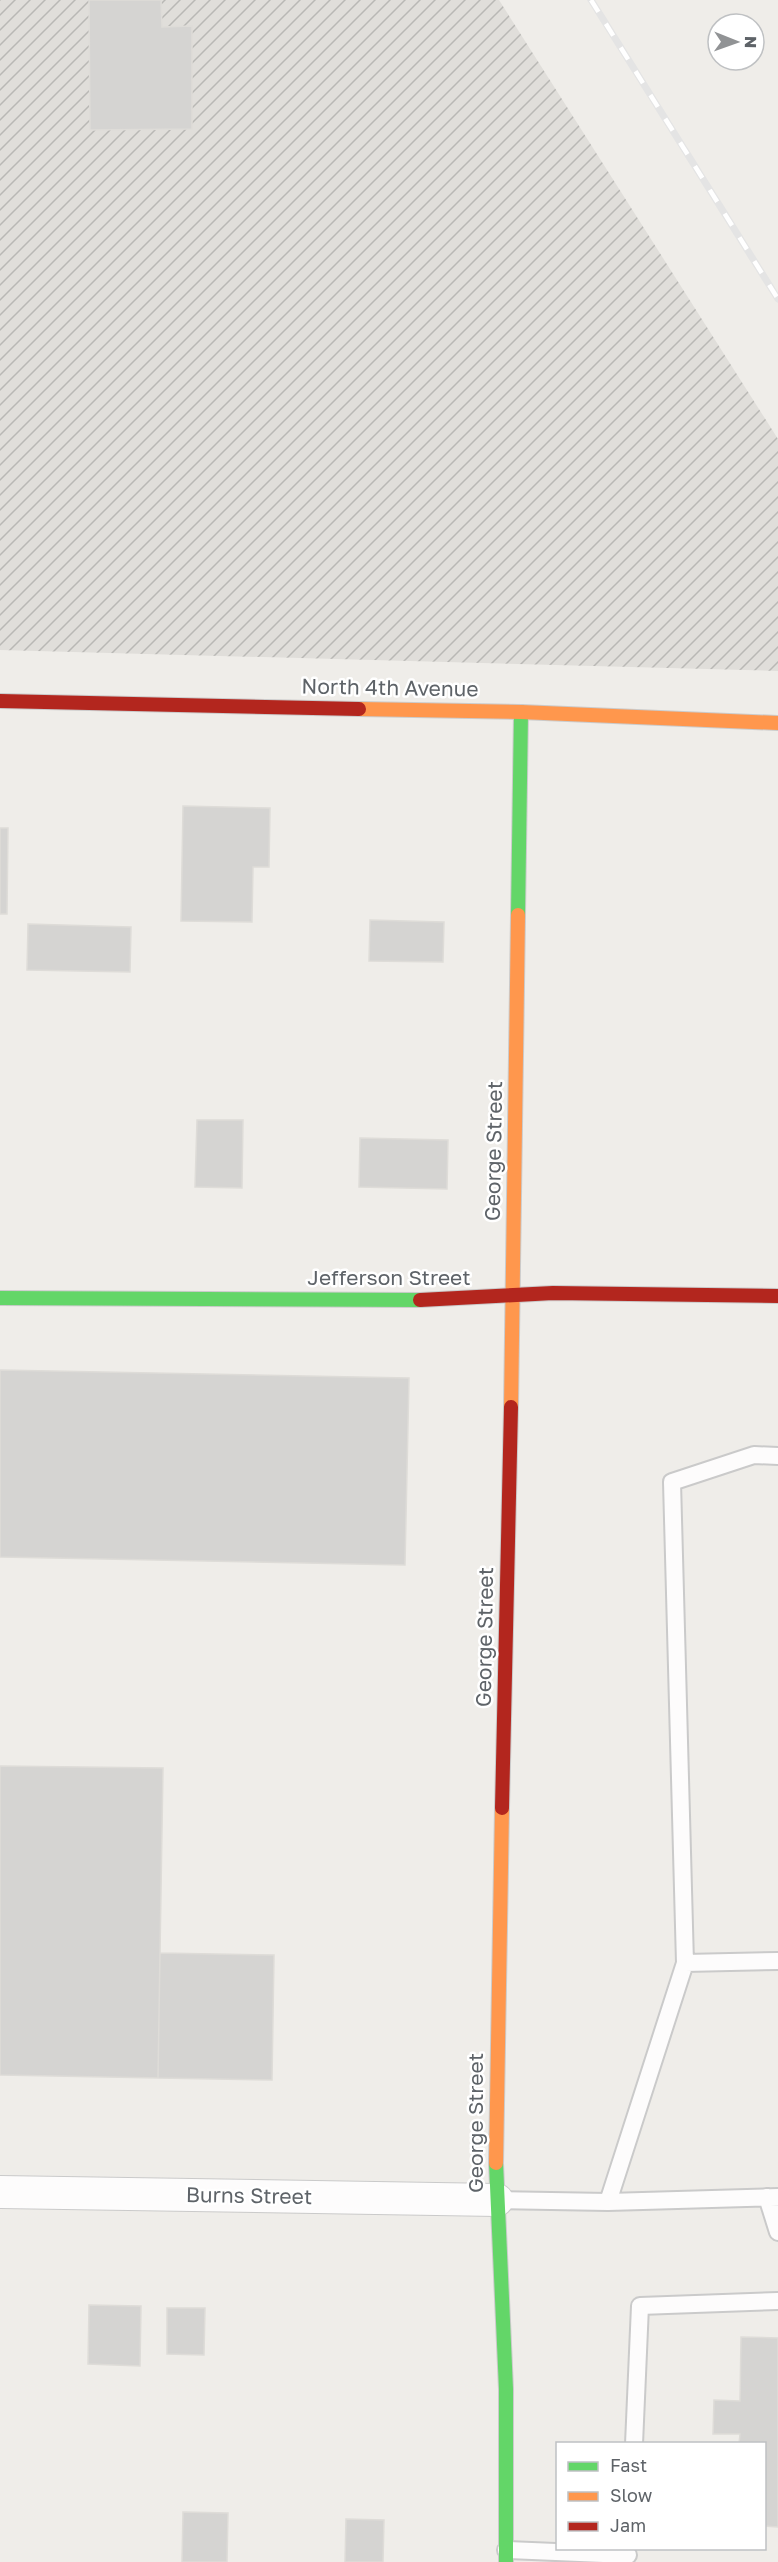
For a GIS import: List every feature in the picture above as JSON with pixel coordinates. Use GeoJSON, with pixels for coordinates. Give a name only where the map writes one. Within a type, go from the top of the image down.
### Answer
{"type":"FeatureCollection","features":[{"type":"Feature","properties":{"kind":"street","name":"North 4th Avenue"},"geometry":{"type":"LineString","coordinates":[[0,701],[521,712],[778,723]]}},
{"type":"Feature","properties":{"kind":"street","name":"George Street"},"geometry":{"type":"LineString","coordinates":[[506,2556],[506,2389],[495,2119],[513,1294],[521,712]]}},
{"type":"Feature","properties":{"kind":"street","name":"Jefferson Street"},"geometry":{"type":"LineString","coordinates":[[0,1298],[455,1300],[513,1294],[553,1293],[778,1296]]}},
{"type":"Feature","properties":{"kind":"street","name":"Burns Street"},"geometry":{"type":"LineString","coordinates":[[0,2192],[497,2200]]}},
{"type":"Feature","properties":{"kind":"lane"},"geometry":{"type":"LineString","coordinates":[[608,2202],[685,1963],[672,1482],[754,1455],[778,1456]]}},
{"type":"Feature","properties":{"kind":"lane"},"geometry":{"type":"LineString","coordinates":[[685,1963],[778,1961]]}},
{"type":"Feature","properties":{"kind":"lane"},"geometry":{"type":"LineString","coordinates":[[497,2200],[608,2202],[772,2197],[778,2232]]}},
{"type":"Feature","properties":{"kind":"lane"},"geometry":{"type":"LineString","coordinates":[[634,2442],[640,2306],[778,2301]]}},
{"type":"Feature","properties":{"kind":"lane"},"geometry":{"type":"LineString","coordinates":[[506,2556],[628,2555]]}},
{"type":"Feature","properties":{"kind":"shaded area"},"geometry":{"type":"Polygon","coordinates":[[[0,0],[499,0],[778,439],[778,671],[0,650],[0,0]]]}},
{"type":"Feature","properties":{"kind":"building"},"geometry":{"type":"Polygon","coordinates":[[[89,0],[161,0],[162,27],[192,26],[192,129],[90,130],[89,0]]]}},
{"type":"Feature","properties":{"kind":"building"},"geometry":{"type":"Polygon","coordinates":[[[183,806],[270,808],[269,867],[253,867],[252,922],[181,921],[183,806]]]}},
{"type":"Feature","properties":{"kind":"building"},"geometry":{"type":"Polygon","coordinates":[[[0,828],[8,828],[7,914],[0,914],[0,828]]]}},
{"type":"Feature","properties":{"kind":"building"},"geometry":{"type":"Polygon","coordinates":[[[370,920],[444,922],[443,962],[369,961],[370,920]]]}},
{"type":"Feature","properties":{"kind":"building"},"geometry":{"type":"Polygon","coordinates":[[[28,924],[131,927],[130,972],[27,970],[28,924]]]}},
{"type":"Feature","properties":{"kind":"building"},"geometry":{"type":"Polygon","coordinates":[[[197,1120],[243,1120],[242,1188],[195,1187],[197,1120]]]}},
{"type":"Feature","properties":{"kind":"building"},"geometry":{"type":"Polygon","coordinates":[[[360,1138],[448,1140],[447,1189],[359,1187],[360,1138]]]}},
{"type":"Feature","properties":{"kind":"building"},"geometry":{"type":"Polygon","coordinates":[[[0,1370],[409,1378],[405,1565],[0,1557],[0,1370]]]}},
{"type":"Feature","properties":{"kind":"building"},"geometry":{"type":"Polygon","coordinates":[[[0,1766],[163,1768],[158,2078],[0,2075],[0,1766]]]}},
{"type":"Feature","properties":{"kind":"building"},"geometry":{"type":"Polygon","coordinates":[[[160,1953],[274,1955],[272,2080],[158,2078],[160,1953]]]}},
{"type":"Feature","properties":{"kind":"building"},"geometry":{"type":"Polygon","coordinates":[[[89,2305],[141,2306],[140,2366],[88,2364],[89,2305]]]}},
{"type":"Feature","properties":{"kind":"building"},"geometry":{"type":"Polygon","coordinates":[[[167,2308],[205,2308],[204,2355],[167,2354],[167,2308]]]}},
{"type":"Feature","properties":{"kind":"building"},"geometry":{"type":"Polygon","coordinates":[[[741,2337],[778,2338],[778,2527],[766,2526],[766,2442],[739,2442],[740,2434],[713,2434],[714,2400],[740,2401],[741,2337]]]}},
{"type":"Feature","properties":{"kind":"building"},"geometry":{"type":"Polygon","coordinates":[[[183,2512],[228,2513],[227,2562],[182,2562],[183,2512]]]}},
{"type":"Feature","properties":{"kind":"building"},"geometry":{"type":"Polygon","coordinates":[[[346,2519],[384,2520],[383,2562],[345,2562],[346,2519]]]}},
{"type":"Feature","properties":{"kind":"railway"},"geometry":{"type":"LineString","coordinates":[[591,0],[778,299]]}},
{"type":"Feature","properties":{"kind":"traffic: fast"},"geometry":{"type":"LineString","coordinates":[[518,915],[521,712]]}},
{"type":"Feature","properties":{"kind":"traffic: fast"},"geometry":{"type":"LineString","coordinates":[[0,1298],[420,1300]]}},
{"type":"Feature","properties":{"kind":"traffic: fast"},"geometry":{"type":"LineString","coordinates":[[496,2163],[506,2389],[506,2562]]}},
{"type":"Feature","properties":{"kind":"traffic: slow"},"geometry":{"type":"LineString","coordinates":[[359,709],[521,712],[778,723]]}},
{"type":"Feature","properties":{"kind":"traffic: slow"},"geometry":{"type":"LineString","coordinates":[[511,1407],[518,915]]}},
{"type":"Feature","properties":{"kind":"traffic: slow"},"geometry":{"type":"LineString","coordinates":[[496,2163],[502,1808]]}},
{"type":"Feature","properties":{"kind":"traffic: jam"},"geometry":{"type":"LineString","coordinates":[[0,701],[359,709]]}},
{"type":"Feature","properties":{"kind":"traffic: jam"},"geometry":{"type":"LineString","coordinates":[[420,1300],[553,1293],[778,1296]]}},
{"type":"Feature","properties":{"kind":"traffic: jam"},"geometry":{"type":"LineString","coordinates":[[502,1808],[511,1407]]}}]}
